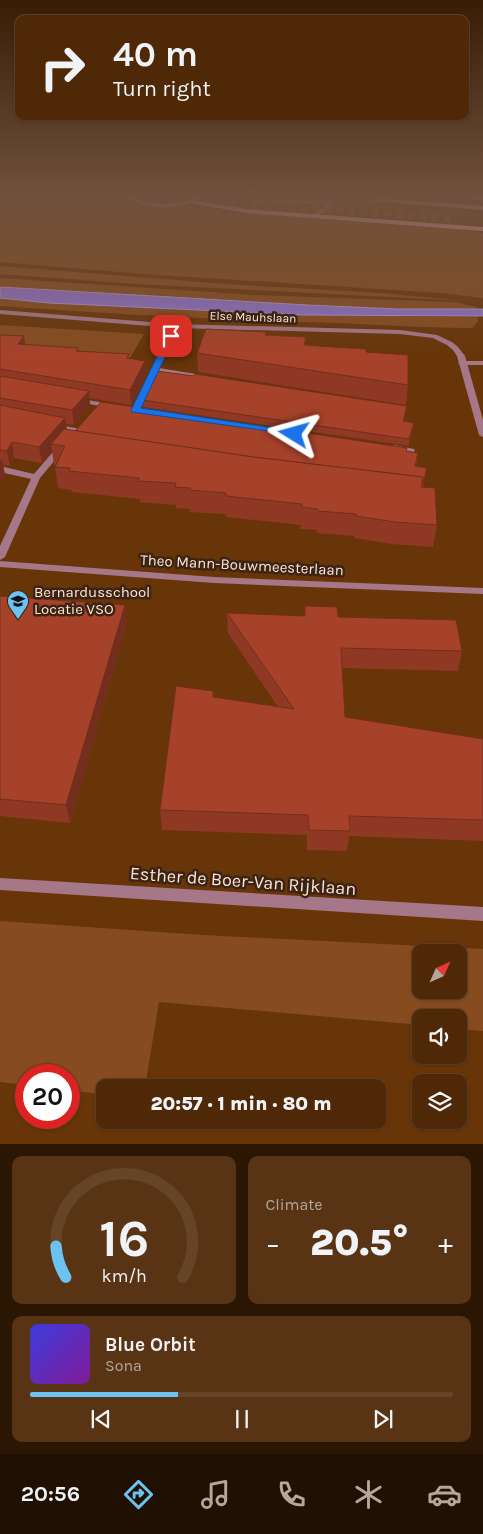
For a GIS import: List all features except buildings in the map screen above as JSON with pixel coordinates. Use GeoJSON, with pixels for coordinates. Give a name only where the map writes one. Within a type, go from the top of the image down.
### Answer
{"type":"FeatureCollection","features":[{"type":"Feature","properties":{"kind":"street","name":"Else Mauhslaan"},"geometry":{"type":"LineString","coordinates":[[0,312],[175,326],[422,334],[445,340],[456,347],[462,363]]}},
{"type":"Feature","properties":{"kind":"street"},"geometry":{"type":"LineString","coordinates":[[145,411],[131,409],[155,370],[175,326]]}},
{"type":"Feature","properties":{"kind":"street"},"geometry":{"type":"LineString","coordinates":[[483,363],[462,363],[483,435]]}},
{"type":"Feature","properties":{"kind":"street"},"geometry":{"type":"LineString","coordinates":[[155,370],[219,380]]}},
{"type":"Feature","properties":{"kind":"street"},"geometry":{"type":"LineString","coordinates":[[72,399],[96,407],[117,407]]}},
{"type":"Feature","properties":{"kind":"street"},"geometry":{"type":"LineString","coordinates":[[0,557],[36,476],[68,446],[79,427],[48,425]]}},
{"type":"Feature","properties":{"kind":"street"},"geometry":{"type":"LineString","coordinates":[[382,446],[411,451]]}},
{"type":"Feature","properties":{"kind":"street"},"geometry":{"type":"LineString","coordinates":[[0,469],[36,476]]}},
{"type":"Feature","properties":{"kind":"street","name":"Theo Mann-Bouwmeesterlaan"},"geometry":{"type":"LineString","coordinates":[[0,564],[214,580],[483,591]]}},
{"type":"Feature","properties":{"kind":"street","name":"Esther de Boer-Van Rijklaan"},"geometry":{"type":"LineString","coordinates":[[0,884],[450,914],[483,914]]}},
{"type":"Feature","properties":{"kind":"shaded area"},"geometry":{"type":"Polygon","coordinates":[[[0,247],[483,247],[483,298],[440,293],[144,274],[0,262],[0,247]]]}},
{"type":"Feature","properties":{"kind":"shaded area"},"geometry":{"type":"Polygon","coordinates":[[[0,266],[226,284],[381,293],[465,301],[137,284],[0,274],[0,266]]]}},
{"type":"Feature","properties":{"kind":"shaded area"},"geometry":{"type":"Polygon","coordinates":[[[0,278],[255,295],[456,302],[476,307],[478,321],[472,328],[439,328],[85,312],[0,306],[0,298],[49,303],[305,315],[476,317],[474,310],[305,305],[25,290],[0,287],[0,278]]]}},
{"type":"Feature","properties":{"kind":"shaded area"},"geometry":{"type":"Polygon","coordinates":[[[0,287],[307,305],[398,309],[483,309],[483,316],[305,315],[49,303],[0,298],[0,287]]]}},
{"type":"Feature","properties":{"kind":"shaded area"},"geometry":{"type":"Polygon","coordinates":[[[0,325],[144,334],[127,363],[0,344],[0,325]]]}},
{"type":"Feature","properties":{"kind":"shaded area"},"geometry":{"type":"Polygon","coordinates":[[[0,921],[203,935],[412,945],[412,999],[468,999],[468,948],[483,949],[483,1031],[467,1030],[467,1009],[412,1009],[412,1024],[159,1002],[146,1079],[96,1079],[96,1094],[80,1092],[80,1064],[15,1064],[15,1084],[0,1082],[0,921]]]}},
{"type":"Feature","properties":{"kind":"place","name":"Bernardusschool Locatie VSO"},"geometry":{"type":"Point","coordinates":[18,620]}},
{"type":"Feature","properties":{"kind":"route"},"geometry":{"type":"LineString","coordinates":[[171,336],[136,410],[294,434]]}}]}
